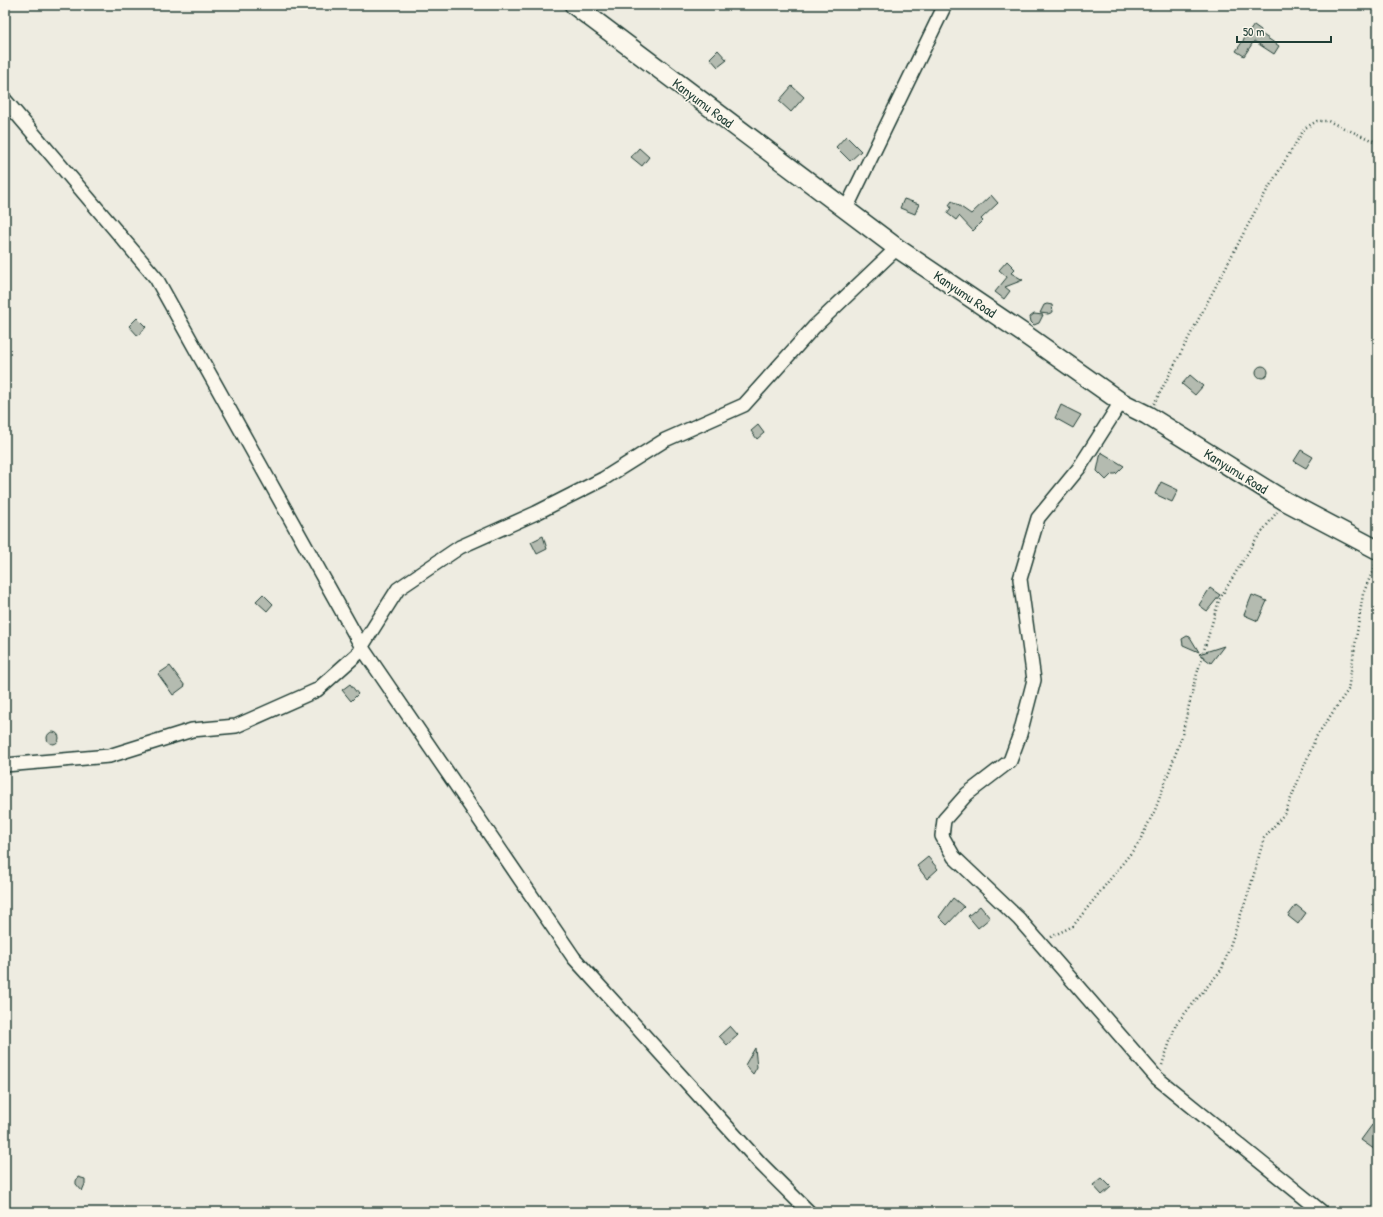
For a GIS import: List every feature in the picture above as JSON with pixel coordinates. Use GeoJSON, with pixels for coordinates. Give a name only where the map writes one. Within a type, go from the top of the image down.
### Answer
{"type":"FeatureCollection","features":[{"type":"Feature","properties":{"kind":"street","name":"Kanyumu Road"},"geometry":{"type":"LineString","coordinates":[[574,5],[845,211],[1122,402],[1285,501],[1378,550]]}},
{"type":"Feature","properties":{"kind":"street"},"geometry":{"type":"LineString","coordinates":[[845,211],[945,5]]}},
{"type":"Feature","properties":{"kind":"street"},"geometry":{"type":"LineString","coordinates":[[5,100],[156,278],[362,648],[574,958],[760,1163],[808,1212]]}},
{"type":"Feature","properties":{"kind":"street"},"geometry":{"type":"LineString","coordinates":[[5,765],[109,756],[192,730],[236,726],[317,690],[362,648],[398,589],[460,547],[536,513],[603,479],[665,440],[744,405],[814,327],[897,248]]}},
{"type":"Feature","properties":{"kind":"street"},"geometry":{"type":"LineString","coordinates":[[1122,402],[1079,468],[1038,518],[1020,579],[1034,680],[1020,734],[1010,760],[967,794],[944,820],[942,836],[954,857],[1019,919],[1157,1078],[1322,1212]]}},
{"type":"Feature","properties":{"kind":"path"},"geometry":{"type":"LineString","coordinates":[[1147,416],[1260,202],[1306,128],[1317,121],[1328,121],[1378,143]]}},
{"type":"Feature","properties":{"kind":"path"},"geometry":{"type":"LineString","coordinates":[[1039,942],[1073,926],[1138,844],[1155,810],[1181,739],[1194,684],[1219,600],[1255,541],[1285,501]]}},
{"type":"Feature","properties":{"kind":"path"},"geometry":{"type":"LineString","coordinates":[[1157,1078],[1176,1024],[1222,969],[1250,888],[1264,838],[1285,813],[1316,737],[1348,690],[1363,594],[1378,557]]}},
{"type":"Feature","properties":{"kind":"building"},"geometry":{"type":"Polygon","coordinates":[[[1254,25],[1261,30],[1260,33],[1279,46],[1274,54],[1254,41],[1244,56],[1236,51],[1254,25]]]}},
{"type":"Feature","properties":{"kind":"building"},"geometry":{"type":"Polygon","coordinates":[[[718,50],[727,60],[718,67],[710,58],[718,50]]]}},
{"type":"Feature","properties":{"kind":"building"},"geometry":{"type":"Polygon","coordinates":[[[792,86],[804,97],[791,112],[779,101],[792,86]]]}},
{"type":"Feature","properties":{"kind":"building"},"geometry":{"type":"Polygon","coordinates":[[[846,136],[861,151],[850,161],[836,147],[846,136]]]}},
{"type":"Feature","properties":{"kind":"building"},"geometry":{"type":"Polygon","coordinates":[[[639,148],[649,157],[642,166],[631,157],[639,148]]]}},
{"type":"Feature","properties":{"kind":"building"},"geometry":{"type":"Polygon","coordinates":[[[991,195],[998,203],[981,219],[983,221],[973,231],[959,216],[956,220],[947,213],[951,208],[949,205],[952,201],[971,214],[991,195]]]}},
{"type":"Feature","properties":{"kind":"building"},"geometry":{"type":"Polygon","coordinates":[[[904,199],[919,204],[915,214],[900,208],[904,199]]]}},
{"type":"Feature","properties":{"kind":"building"},"geometry":{"type":"Polygon","coordinates":[[[1007,261],[1015,269],[1011,273],[1023,280],[1005,287],[1010,291],[1004,299],[995,292],[1008,276],[1007,277],[999,270],[1007,261]]]}},
{"type":"Feature","properties":{"kind":"building"},"geometry":{"type":"Polygon","coordinates":[[[1044,305],[1052,305],[1053,312],[1048,314],[1040,313],[1044,305]]]}},
{"type":"Feature","properties":{"kind":"building"},"geometry":{"type":"Polygon","coordinates":[[[1034,314],[1043,315],[1039,323],[1034,325],[1031,322],[1030,317],[1034,314]]]}},
{"type":"Feature","properties":{"kind":"building"},"geometry":{"type":"Polygon","coordinates":[[[137,318],[146,327],[138,336],[129,326],[137,318]]]}},
{"type":"Feature","properties":{"kind":"building"},"geometry":{"type":"Polygon","coordinates":[[[1262,366],[1266,368],[1268,372],[1266,376],[1262,378],[1258,376],[1256,372],[1258,368],[1262,366]]]}},
{"type":"Feature","properties":{"kind":"building"},"geometry":{"type":"Polygon","coordinates":[[[1190,375],[1203,386],[1195,395],[1182,384],[1190,375]]]}},
{"type":"Feature","properties":{"kind":"building"},"geometry":{"type":"Polygon","coordinates":[[[1061,405],[1081,415],[1073,428],[1055,418],[1061,405]]]}},
{"type":"Feature","properties":{"kind":"building"},"geometry":{"type":"Polygon","coordinates":[[[758,425],[764,433],[757,439],[751,431],[758,425]]]}},
{"type":"Feature","properties":{"kind":"building"},"geometry":{"type":"Polygon","coordinates":[[[1301,450],[1313,457],[1306,468],[1294,461],[1301,450]]]}},
{"type":"Feature","properties":{"kind":"building"},"geometry":{"type":"Polygon","coordinates":[[[1101,452],[1124,466],[1116,474],[1112,474],[1106,480],[1097,471],[1101,452]]]}},
{"type":"Feature","properties":{"kind":"building"},"geometry":{"type":"Polygon","coordinates":[[[1161,482],[1178,490],[1172,502],[1155,494],[1161,482]]]}},
{"type":"Feature","properties":{"kind":"building"},"geometry":{"type":"Polygon","coordinates":[[[543,536],[547,549],[537,554],[531,542],[543,536]]]}},
{"type":"Feature","properties":{"kind":"building"},"geometry":{"type":"Polygon","coordinates":[[[1210,588],[1220,595],[1207,611],[1199,605],[1210,588]]]}},
{"type":"Feature","properties":{"kind":"building"},"geometry":{"type":"Polygon","coordinates":[[[263,594],[273,604],[267,611],[256,601],[263,594]]]}},
{"type":"Feature","properties":{"kind":"building"},"geometry":{"type":"Polygon","coordinates":[[[1252,595],[1267,601],[1258,621],[1244,615],[1252,595]]]}},
{"type":"Feature","properties":{"kind":"building"},"geometry":{"type":"Polygon","coordinates":[[[1187,636],[1190,637],[1199,652],[1183,645],[1182,639],[1187,636]]]}},
{"type":"Feature","properties":{"kind":"building"},"geometry":{"type":"Polygon","coordinates":[[[1224,646],[1211,663],[1199,654],[1224,646]]]}},
{"type":"Feature","properties":{"kind":"building"},"geometry":{"type":"Polygon","coordinates":[[[170,666],[185,686],[173,695],[158,674],[170,666]]]}},
{"type":"Feature","properties":{"kind":"building"},"geometry":{"type":"Polygon","coordinates":[[[350,684],[358,694],[351,701],[342,690],[350,684]]]}},
{"type":"Feature","properties":{"kind":"building"},"geometry":{"type":"Polygon","coordinates":[[[51,732],[55,732],[59,738],[55,744],[51,744],[47,740],[47,736],[51,732]]]}},
{"type":"Feature","properties":{"kind":"building"},"geometry":{"type":"Polygon","coordinates":[[[928,857],[938,869],[927,879],[917,866],[928,857]]]}},
{"type":"Feature","properties":{"kind":"building"},"geometry":{"type":"Polygon","coordinates":[[[953,898],[964,907],[947,925],[939,917],[953,898]]]}},
{"type":"Feature","properties":{"kind":"building"},"geometry":{"type":"Polygon","coordinates":[[[1296,905],[1306,913],[1298,924],[1288,916],[1296,905]]]}},
{"type":"Feature","properties":{"kind":"building"},"geometry":{"type":"Polygon","coordinates":[[[980,906],[990,918],[978,928],[968,916],[980,906]]]}},
{"type":"Feature","properties":{"kind":"building"},"geometry":{"type":"Polygon","coordinates":[[[730,1026],[738,1035],[727,1045],[719,1036],[730,1026]]]}},
{"type":"Feature","properties":{"kind":"building"},"geometry":{"type":"Polygon","coordinates":[[[755,1048],[757,1067],[753,1074],[745,1065],[755,1048]]]}},
{"type":"Feature","properties":{"kind":"building"},"geometry":{"type":"Polygon","coordinates":[[[1372,1125],[1378,1130],[1378,1152],[1361,1140],[1372,1125]]]}},
{"type":"Feature","properties":{"kind":"building"},"geometry":{"type":"Polygon","coordinates":[[[78,1177],[85,1179],[85,1184],[82,1191],[76,1184],[78,1177]]]}},
{"type":"Feature","properties":{"kind":"building"},"geometry":{"type":"Polygon","coordinates":[[[1102,1178],[1111,1187],[1102,1195],[1093,1185],[1102,1178]]]}}]}
